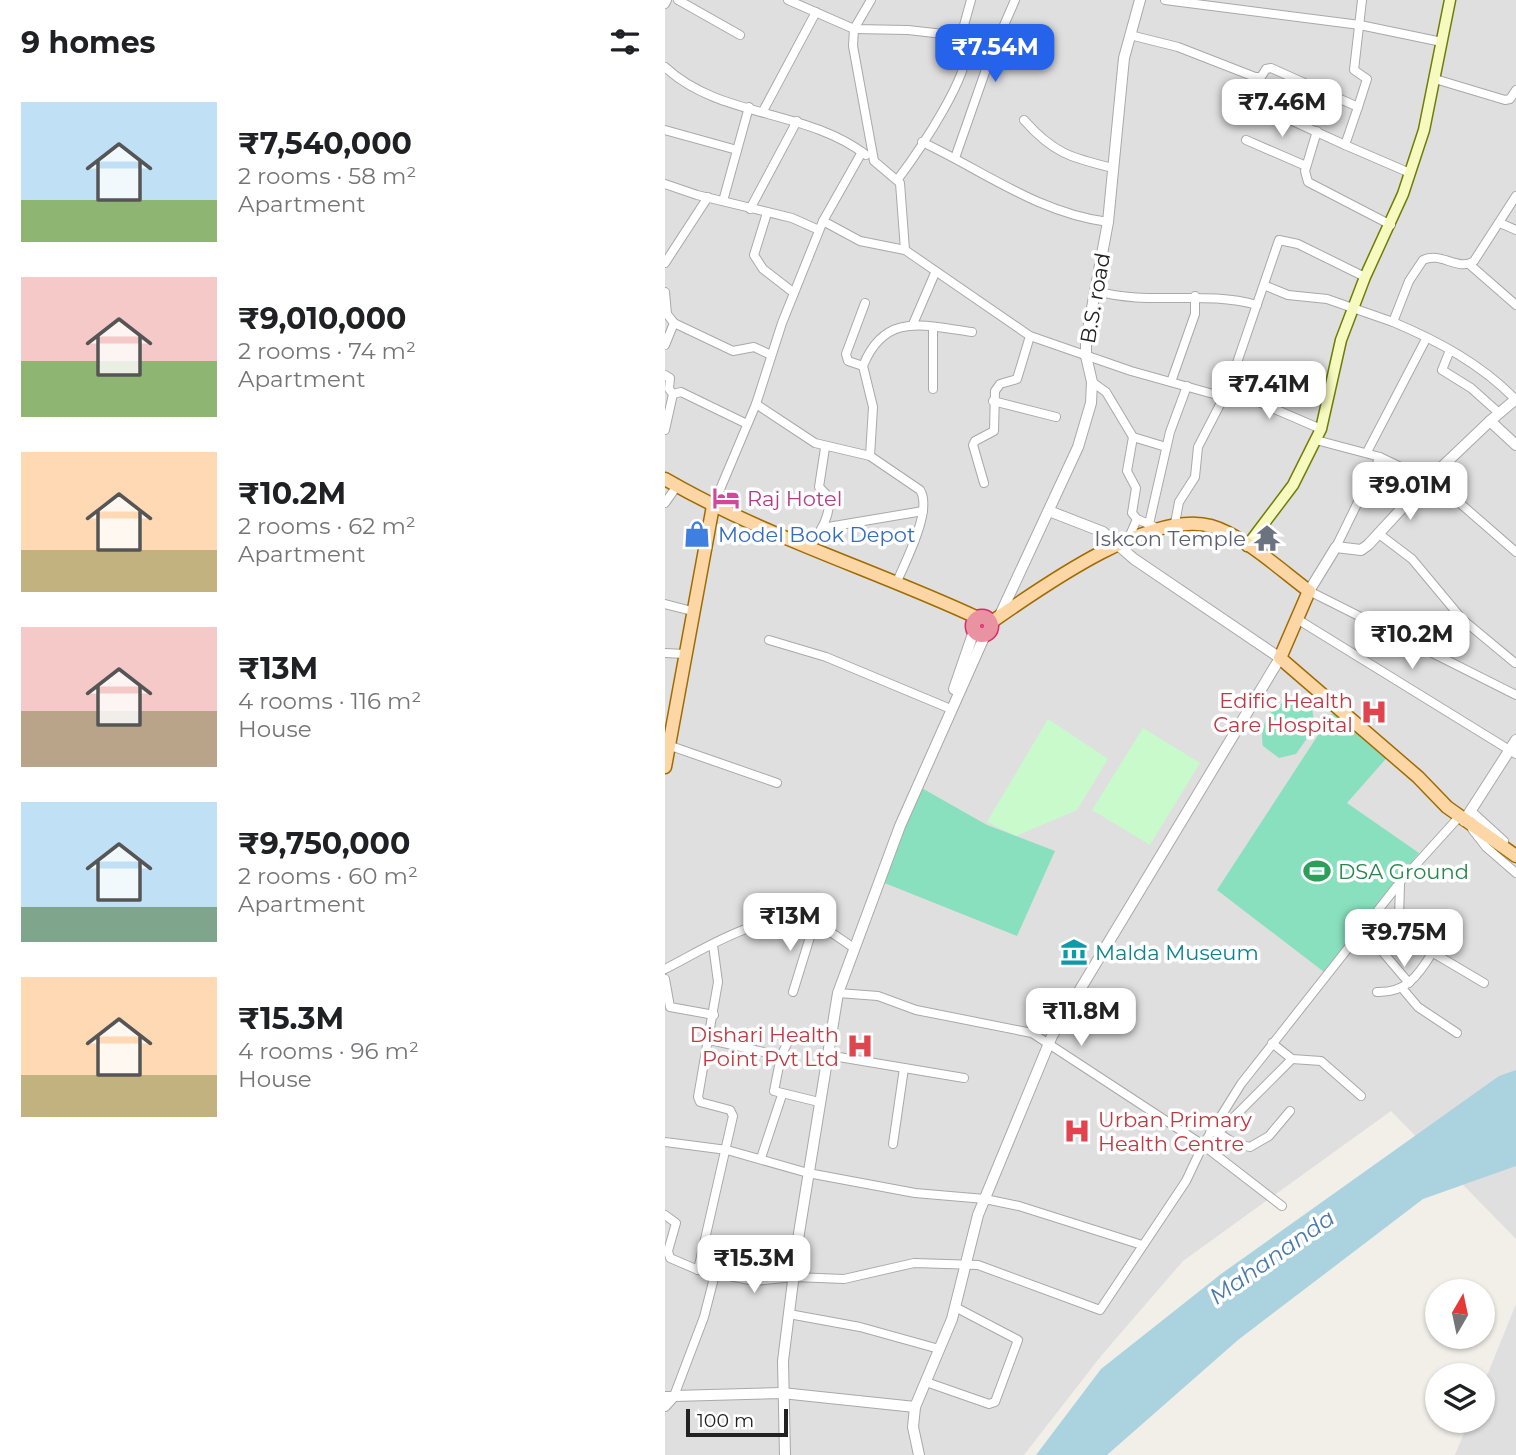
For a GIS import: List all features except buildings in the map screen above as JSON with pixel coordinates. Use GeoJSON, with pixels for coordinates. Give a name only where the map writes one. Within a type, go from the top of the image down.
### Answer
{"type":"FeatureCollection","features":[{"type":"Feature","properties":{"kind":"main road"},"geometry":{"type":"LineString","coordinates":[[1247,547],[1293,485],[1318,435],[1341,340],[1365,277],[1391,225],[1424,130],[1450,0]]}},
{"type":"Feature","properties":{"kind":"main road"},"geometry":{"type":"LineString","coordinates":[[665,479],[713,506],[986,624],[1087,561],[1152,527],[1175,523],[1210,526],[1247,547],[1309,591],[1280,658],[1465,818],[1516,856]]}},
{"type":"Feature","properties":{"kind":"main road"},"geometry":{"type":"LineString","coordinates":[[665,766],[713,506]]}},
{"type":"Feature","properties":{"kind":"street"},"geometry":{"type":"LineString","coordinates":[[678,0],[740,35]]}},
{"type":"Feature","properties":{"kind":"street"},"geometry":{"type":"LineString","coordinates":[[788,0],[854,29],[908,30],[961,36],[966,39],[968,49],[958,81],[898,179],[905,250]]}},
{"type":"Feature","properties":{"kind":"street"},"geometry":{"type":"LineString","coordinates":[[871,0],[854,29],[853,46],[874,161]]}},
{"type":"Feature","properties":{"kind":"street"},"geometry":{"type":"LineString","coordinates":[[961,36],[971,0]]}},
{"type":"Feature","properties":{"kind":"street"},"geometry":{"type":"LineString","coordinates":[[955,158],[991,55],[1015,0]]}},
{"type":"Feature","properties":{"kind":"street","name":"B.S. road"},"geometry":{"type":"LineString","coordinates":[[986,624],[1049,511],[1078,447],[1091,403],[1092,383],[1086,356],[1108,222],[1124,58],[1140,0]]}},
{"type":"Feature","properties":{"kind":"street"},"geometry":{"type":"LineString","coordinates":[[1165,0],[1360,24],[1442,42]]}},
{"type":"Feature","properties":{"kind":"street"},"geometry":{"type":"LineString","coordinates":[[1345,145],[1367,79],[1354,69],[1362,0]]}},
{"type":"Feature","properties":{"kind":"street"},"geometry":{"type":"LineString","coordinates":[[763,111],[816,12]]}},
{"type":"Feature","properties":{"kind":"street"},"geometry":{"type":"LineString","coordinates":[[1130,35],[1178,47],[1255,78],[1261,77],[1266,69],[1271,68],[1358,107]]}},
{"type":"Feature","properties":{"kind":"street"},"geometry":{"type":"LineString","coordinates":[[665,67],[697,91],[797,121],[862,152],[898,179]]}},
{"type":"Feature","properties":{"kind":"street"},"geometry":{"type":"LineString","coordinates":[[1435,79],[1506,100],[1510,99],[1516,90]]}},
{"type":"Feature","properties":{"kind":"street"},"geometry":{"type":"LineString","coordinates":[[1248,101],[1410,173]]}},
{"type":"Feature","properties":{"kind":"street"},"geometry":{"type":"LineString","coordinates":[[723,201],[749,107]]}},
{"type":"Feature","properties":{"kind":"street"},"geometry":{"type":"LineString","coordinates":[[1024,120],[1042,140],[1063,154],[1113,168]]}},
{"type":"Feature","properties":{"kind":"street"},"geometry":{"type":"LineString","coordinates":[[751,209],[797,121]]}},
{"type":"Feature","properties":{"kind":"street"},"geometry":{"type":"LineString","coordinates":[[665,130],[737,150]]}},
{"type":"Feature","properties":{"kind":"street"},"geometry":{"type":"LineString","coordinates":[[1317,131],[1305,177],[1308,182],[1391,225]]}},
{"type":"Feature","properties":{"kind":"street"},"geometry":{"type":"LineString","coordinates":[[1245,139],[1307,166]]}},
{"type":"Feature","properties":{"kind":"street"},"geometry":{"type":"LineString","coordinates":[[922,142],[955,158],[997,184],[1061,213],[1108,222]]}},
{"type":"Feature","properties":{"kind":"street"},"geometry":{"type":"LineString","coordinates":[[713,506],[756,404],[793,293],[821,226],[862,152]]}},
{"type":"Feature","properties":{"kind":"street"},"geometry":{"type":"LineString","coordinates":[[665,184],[821,226],[860,241],[905,250],[1030,336],[1171,382],[1226,393],[1318,435],[1380,457],[1429,479],[1516,552]]}},
{"type":"Feature","properties":{"kind":"street"},"geometry":{"type":"LineString","coordinates":[[665,263],[708,197]]}},
{"type":"Feature","properties":{"kind":"street"},"geometry":{"type":"LineString","coordinates":[[1469,264],[1516,197]]}},
{"type":"Feature","properties":{"kind":"street"},"geometry":{"type":"LineString","coordinates":[[767,213],[755,248],[756,261],[793,293]]}},
{"type":"Feature","properties":{"kind":"street"},"geometry":{"type":"LineString","coordinates":[[1500,223],[1516,230]]}},
{"type":"Feature","properties":{"kind":"street"},"geometry":{"type":"LineString","coordinates":[[1175,523],[1179,502],[1195,477],[1198,447],[1226,393],[1266,286],[1279,240],[1298,244],[1365,277]]}},
{"type":"Feature","properties":{"kind":"street"},"geometry":{"type":"LineString","coordinates":[[1393,323],[1409,281],[1423,260],[1437,257],[1469,264],[1516,305]]}},
{"type":"Feature","properties":{"kind":"street"},"geometry":{"type":"LineString","coordinates":[[912,324],[935,273]]}},
{"type":"Feature","properties":{"kind":"street"},"geometry":{"type":"LineString","coordinates":[[1266,286],[1288,295],[1327,299],[1393,323],[1450,350],[1486,371],[1516,399],[1429,479],[1361,550],[1336,547]]}},
{"type":"Feature","properties":{"kind":"street"},"geometry":{"type":"LineString","coordinates":[[1096,291],[1133,298],[1221,297],[1257,306]]}},
{"type":"Feature","properties":{"kind":"street"},"geometry":{"type":"LineString","coordinates":[[665,292],[667,314],[674,323],[733,351],[754,346],[771,355]]}},
{"type":"Feature","properties":{"kind":"street"},"geometry":{"type":"LineString","coordinates":[[1171,382],[1195,314],[1195,296]]}},
{"type":"Feature","properties":{"kind":"street"},"geometry":{"type":"LineString","coordinates":[[863,366],[848,361],[846,354],[865,303]]}},
{"type":"Feature","properties":{"kind":"street"},"geometry":{"type":"LineString","coordinates":[[665,345],[674,323]]}},
{"type":"Feature","properties":{"kind":"street"},"geometry":{"type":"LineString","coordinates":[[870,456],[873,407],[863,366],[881,338],[899,326],[912,324],[972,331]]}},
{"type":"Feature","properties":{"kind":"street"},"geometry":{"type":"LineString","coordinates":[[933,327],[933,389]]}},
{"type":"Feature","properties":{"kind":"street"},"geometry":{"type":"LineString","coordinates":[[984,483],[973,446],[975,441],[994,431],[993,401],[996,387],[1012,382],[1021,373],[1030,336]]}},
{"type":"Feature","properties":{"kind":"street"},"geometry":{"type":"LineString","coordinates":[[1367,452],[1426,339]]}},
{"type":"Feature","properties":{"kind":"street"},"geometry":{"type":"LineString","coordinates":[[1450,350],[1441,366],[1444,372],[1471,388],[1499,413]]}},
{"type":"Feature","properties":{"kind":"street"},"geometry":{"type":"LineString","coordinates":[[665,374],[670,378],[669,389],[673,394]]}},
{"type":"Feature","properties":{"kind":"street"},"geometry":{"type":"LineString","coordinates":[[1092,383],[1105,392],[1133,437],[1166,447]]}},
{"type":"Feature","properties":{"kind":"street"},"geometry":{"type":"LineString","coordinates":[[1133,437],[1127,471],[1136,488],[1132,513],[1152,527],[1166,447],[1187,386]]}},
{"type":"Feature","properties":{"kind":"street"},"geometry":{"type":"LineString","coordinates":[[673,394],[688,393],[747,425]]}},
{"type":"Feature","properties":{"kind":"street"},"geometry":{"type":"LineString","coordinates":[[665,430],[673,394]]}},
{"type":"Feature","properties":{"kind":"street"},"geometry":{"type":"LineString","coordinates":[[993,401],[1056,417]]}},
{"type":"Feature","properties":{"kind":"street"},"geometry":{"type":"LineString","coordinates":[[756,404],[795,432],[825,448],[870,456],[920,489],[924,496],[923,511],[896,584]]}},
{"type":"Feature","properties":{"kind":"street"},"geometry":{"type":"LineString","coordinates":[[1490,421],[1516,445]]}},
{"type":"Feature","properties":{"kind":"street"},"geometry":{"type":"LineString","coordinates":[[809,549],[822,528],[830,499],[819,487],[825,448]]}},
{"type":"Feature","properties":{"kind":"street"},"geometry":{"type":"LineString","coordinates":[[1380,457],[1336,547],[1309,591],[1516,695]]}},
{"type":"Feature","properties":{"kind":"street"},"geometry":{"type":"LineString","coordinates":[[665,503],[677,486]]}},
{"type":"Feature","properties":{"kind":"street"},"geometry":{"type":"LineString","coordinates":[[822,528],[923,511]]}},
{"type":"Feature","properties":{"kind":"street"},"geometry":{"type":"LineString","coordinates":[[919,1455],[913,1427],[915,1406],[955,1307],[985,1199],[1049,1044],[1159,853],[1280,658],[1103,532],[1049,511]]}},
{"type":"Feature","properties":{"kind":"street"},"geometry":{"type":"LineString","coordinates":[[1122,545],[1137,519]]}},
{"type":"Feature","properties":{"kind":"street"},"geometry":{"type":"LineString","coordinates":[[1379,534],[1412,559],[1462,619],[1515,663]]}},
{"type":"Feature","properties":{"kind":"street"},"geometry":{"type":"LineString","coordinates":[[665,604],[692,611]]}},
{"type":"Feature","properties":{"kind":"street"},"geometry":{"type":"LineString","coordinates":[[665,1215],[676,1223],[668,1251],[670,1258],[715,1274],[755,1281],[794,1277],[844,1279],[893,1266],[966,1264],[993,1268],[1100,1310],[1186,1181],[1203,1144],[1272,1044],[1401,881],[1465,818],[1514,748],[1297,619]]}},
{"type":"Feature","properties":{"kind":"street"},"geometry":{"type":"LineString","coordinates":[[785,1455],[782,1393],[789,1314],[808,1172],[838,993],[875,873],[946,708],[986,624]]}},
{"type":"Feature","properties":{"kind":"street"},"geometry":{"type":"LineString","coordinates":[[851,951],[900,826],[986,624]]}},
{"type":"Feature","properties":{"kind":"street"},"geometry":{"type":"LineString","coordinates":[[769,640],[827,657],[946,708]]}},
{"type":"Feature","properties":{"kind":"street"},"geometry":{"type":"LineString","coordinates":[[665,653],[685,654]]}},
{"type":"Feature","properties":{"kind":"street"},"geometry":{"type":"LineString","coordinates":[[667,744],[777,783]]}},
{"type":"Feature","properties":{"kind":"street"},"geometry":{"type":"LineString","coordinates":[[1465,818],[1516,850]]}},
{"type":"Feature","properties":{"kind":"street"},"geometry":{"type":"LineString","coordinates":[[1465,818],[1486,847],[1516,873]]}},
{"type":"Feature","properties":{"kind":"street"},"geometry":{"type":"LineString","coordinates":[[1401,881],[1399,919],[1381,950],[1418,1007],[1457,1033]]}},
{"type":"Feature","properties":{"kind":"street"},"geometry":{"type":"LineString","coordinates":[[1399,919],[1413,941],[1484,982]]}},
{"type":"Feature","properties":{"kind":"street"},"geometry":{"type":"LineString","coordinates":[[665,969],[713,945],[769,922],[795,920],[814,924],[851,951]]}},
{"type":"Feature","properties":{"kind":"street"},"geometry":{"type":"LineString","coordinates":[[793,992],[814,924]]}},
{"type":"Feature","properties":{"kind":"street"},"geometry":{"type":"LineString","coordinates":[[698,1270],[727,1150],[733,1113],[700,1102],[698,1097],[718,982],[713,945]]}},
{"type":"Feature","properties":{"kind":"street"},"geometry":{"type":"LineString","coordinates":[[1377,992],[1406,986],[1432,953]]}},
{"type":"Feature","properties":{"kind":"street"},"geometry":{"type":"LineString","coordinates":[[665,979],[670,1007],[714,1015]]}},
{"type":"Feature","properties":{"kind":"street"},"geometry":{"type":"LineString","coordinates":[[838,993],[878,996],[916,1010],[1032,1033],[1203,1144],[1282,1206]]}},
{"type":"Feature","properties":{"kind":"street"},"geometry":{"type":"LineString","coordinates":[[819,1102],[782,1095],[773,1088],[781,1056],[790,1038],[830,1038]]}},
{"type":"Feature","properties":{"kind":"street"},"geometry":{"type":"LineString","coordinates":[[710,1040],[781,1056]]}},
{"type":"Feature","properties":{"kind":"street"},"geometry":{"type":"LineString","coordinates":[[1272,1044],[1291,1059],[1321,1061],[1360,1096]]}},
{"type":"Feature","properties":{"kind":"street"},"geometry":{"type":"LineString","coordinates":[[827,1055],[964,1078]]}},
{"type":"Feature","properties":{"kind":"street"},"geometry":{"type":"LineString","coordinates":[[1213,1132],[1291,1059]]}},
{"type":"Feature","properties":{"kind":"street"},"geometry":{"type":"LineString","coordinates":[[893,1144],[904,1068]]}},
{"type":"Feature","properties":{"kind":"street"},"geometry":{"type":"LineString","coordinates":[[761,1158],[782,1095]]}},
{"type":"Feature","properties":{"kind":"street"},"geometry":{"type":"LineString","coordinates":[[1213,1132],[1234,1143],[1250,1147],[1269,1136],[1290,1111]]}},
{"type":"Feature","properties":{"kind":"street"},"geometry":{"type":"LineString","coordinates":[[665,1142],[727,1150],[808,1172],[915,1194],[985,1199],[1058,1216],[1142,1245]]}},
{"type":"Feature","properties":{"kind":"street"},"geometry":{"type":"LineString","coordinates":[[665,1406],[704,1317],[715,1274]]}},
{"type":"Feature","properties":{"kind":"street"},"geometry":{"type":"LineString","coordinates":[[926,1382],[989,1404],[995,1402],[1018,1340],[955,1307]]}},
{"type":"Feature","properties":{"kind":"street"},"geometry":{"type":"LineString","coordinates":[[789,1314],[903,1337],[939,1349]]}},
{"type":"Feature","properties":{"kind":"street"},"geometry":{"type":"LineString","coordinates":[[765,1393],[783,1374]]}},
{"type":"Feature","properties":{"kind":"street"},"geometry":{"type":"LineString","coordinates":[[670,1396],[782,1393],[915,1406]]}},
{"type":"Feature","properties":{"kind":"shaded area"},"geometry":{"type":"Polygon","coordinates":[[[665,0],[1516,0],[1516,1239],[1391,1111],[1183,1261],[1101,1356],[1024,1455],[665,1455],[665,0]]]}},
{"type":"Feature","properties":{"kind":"shaded area"},"geometry":{"type":"Polygon","coordinates":[[[1516,1304],[1516,1455],[1455,1455],[1464,1433],[1495,1433],[1495,1363],[1492,1363],[1516,1304]]]}},
{"type":"Feature","properties":{"kind":"green space"},"geometry":{"type":"Polygon","coordinates":[[[1295,699],[1312,709],[1315,727],[1296,754],[1279,758],[1263,746],[1265,722],[1274,709],[1295,699]]]}},
{"type":"Feature","properties":{"kind":"green space","name":"DSA Ground"},"geometry":{"type":"Polygon","coordinates":[[[1337,706],[1391,753],[1347,803],[1419,853],[1324,972],[1217,890],[1337,706]]]}},
{"type":"Feature","properties":{"kind":"green space"},"geometry":{"type":"Polygon","coordinates":[[[1048,719],[1108,759],[1077,810],[1016,836],[987,822],[1048,719]]]}},
{"type":"Feature","properties":{"kind":"green space"},"geometry":{"type":"Polygon","coordinates":[[[1143,728],[1200,763],[1150,845],[1092,810],[1143,728]]]}},
{"type":"Feature","properties":{"kind":"green space"},"geometry":{"type":"Polygon","coordinates":[[[920,787],[987,825],[1055,851],[1017,936],[877,880],[920,787]]]}},
{"type":"Feature","properties":{"kind":"water","name":"Mahananda"},"geometry":{"type":"Polygon","coordinates":[[[1516,1070],[1516,1166],[1423,1199],[1238,1340],[1107,1455],[1036,1455],[1101,1369],[1221,1274],[1499,1076],[1516,1070]]]}},
{"type":"Feature","properties":{"kind":"place","name":"Raj Hotel"},"geometry":{"type":"Point","coordinates":[726,498]}},
{"type":"Feature","properties":{"kind":"place","name":"Model Book Depot"},"geometry":{"type":"Point","coordinates":[697,534]}},
{"type":"Feature","properties":{"kind":"place","name":"Iskcon Temple"},"geometry":{"type":"Point","coordinates":[1267,538]}},
{"type":"Feature","properties":{"kind":"place","name":"Edific Health Care Hospital"},"geometry":{"type":"Point","coordinates":[1374,712]}},
{"type":"Feature","properties":{"kind":"place","name":"DSA Ground"},"geometry":{"type":"Point","coordinates":[1317,871]}},
{"type":"Feature","properties":{"kind":"place","name":"Malda Museum"},"geometry":{"type":"Point","coordinates":[1074,952]}},
{"type":"Feature","properties":{"kind":"place","name":"Dishari Health Point Pvt Ltd"},"geometry":{"type":"Point","coordinates":[860,1046]}},
{"type":"Feature","properties":{"kind":"place","name":"Urban Primary Health Centre"},"geometry":{"type":"Point","coordinates":[1077,1131]}}]}
